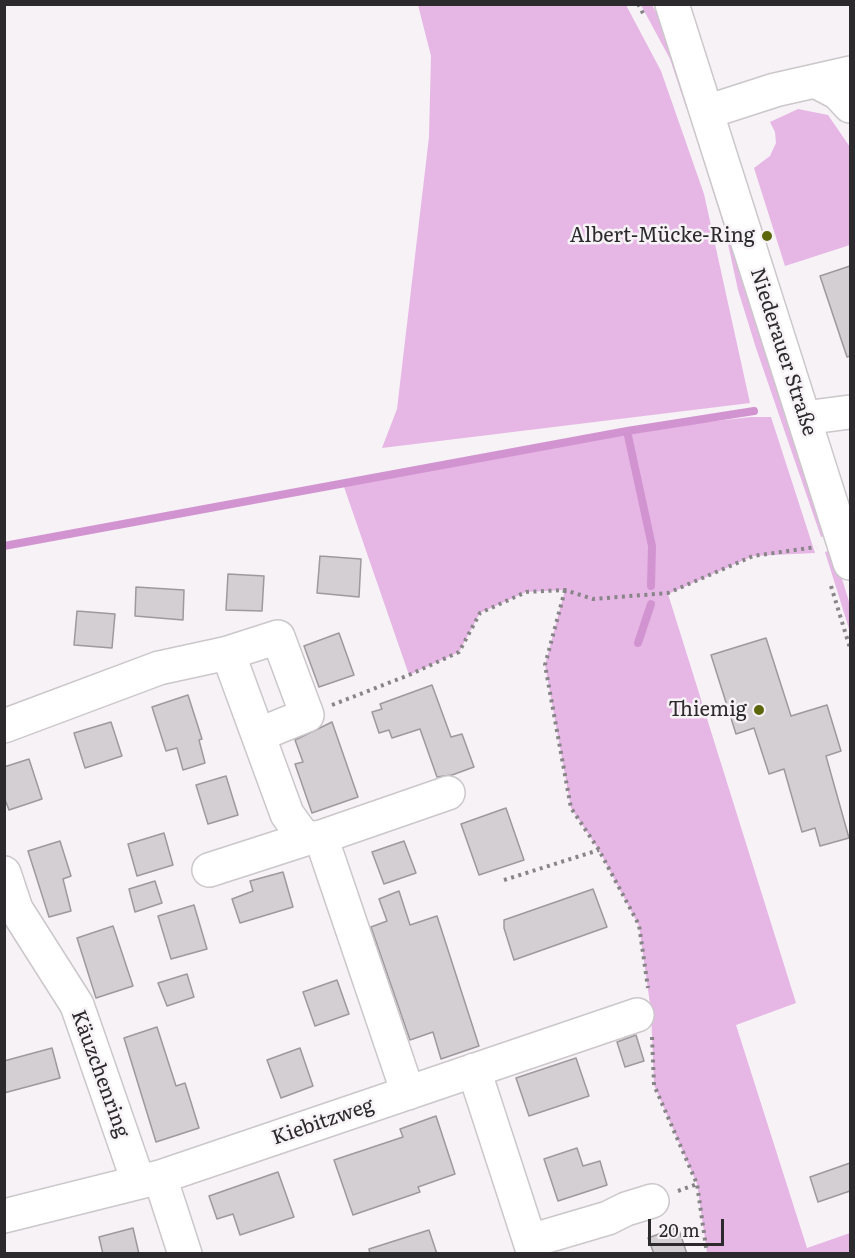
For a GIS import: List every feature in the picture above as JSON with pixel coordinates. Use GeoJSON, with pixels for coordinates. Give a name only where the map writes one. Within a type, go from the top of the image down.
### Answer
{"type":"FeatureCollection","features":[{"type":"Feature","properties":{"kind":"street","name":"Niederauer Straße"},"geometry":{"type":"LineString","coordinates":[[672,4],[804,418],[841,560]]}},
{"type":"Feature","properties":{"kind":"street"},"geometry":{"type":"LineString","coordinates":[[707,112],[775,90],[850,73]]}},
{"type":"Feature","properties":{"kind":"street"},"geometry":{"type":"LineString","coordinates":[[817,82],[838,93],[850,106]]}},
{"type":"Feature","properties":{"kind":"street"},"geometry":{"type":"LineString","coordinates":[[804,418],[850,412]]}},
{"type":"Feature","properties":{"kind":"street"},"geometry":{"type":"LineString","coordinates":[[4,726],[159,668],[228,653],[278,637],[307,715],[258,735]]}},
{"type":"Feature","properties":{"kind":"street"},"geometry":{"type":"LineString","coordinates":[[228,653],[287,814],[313,838],[408,1093]]}},
{"type":"Feature","properties":{"kind":"street"},"geometry":{"type":"LineString","coordinates":[[209,870],[448,793]]}},
{"type":"Feature","properties":{"kind":"street","name":"Käuzchenring"},"geometry":{"type":"LineString","coordinates":[[4,873],[8,906],[77,1005],[149,1179],[185,1254]]}},
{"type":"Feature","properties":{"kind":"street","name":"Kiebitzweg"},"geometry":{"type":"LineString","coordinates":[[4,1216],[149,1179],[646,1013]]}},
{"type":"Feature","properties":{"kind":"street"},"geometry":{"type":"LineString","coordinates":[[474,1070],[532,1247],[626,1209],[652,1201]]}},
{"type":"Feature","properties":{"kind":"path"},"geometry":{"type":"LineString","coordinates":[[307,715],[410,675],[459,652],[480,613],[526,592],[565,590],[593,599],[668,593],[753,556],[819,547],[841,560],[850,648]]}},
{"type":"Feature","properties":{"kind":"path"},"geometry":{"type":"LineString","coordinates":[[565,590],[545,665],[571,808],[599,849],[639,925],[654,1085],[697,1184],[707,1254]]}},
{"type":"Feature","properties":{"kind":"path"},"geometry":{"type":"LineString","coordinates":[[504,880],[599,849]]}},
{"type":"Feature","properties":{"kind":"shaded area"},"geometry":{"type":"Polygon","coordinates":[[[418,5],[626,5],[661,71],[704,194],[750,403],[382,448],[397,409],[429,137],[431,56],[418,5]]]}},
{"type":"Feature","properties":{"kind":"shaded area"},"geometry":{"type":"Polygon","coordinates":[[[641,5],[652,5],[660,19],[691,105],[686,107],[670,59],[641,5]]]}},
{"type":"Feature","properties":{"kind":"shaded area"},"geometry":{"type":"Polygon","coordinates":[[[798,109],[828,115],[850,147],[850,245],[785,266],[754,168],[770,156],[776,143],[775,132],[770,122],[798,109]]]}},
{"type":"Feature","properties":{"kind":"shaded area"},"geometry":{"type":"Polygon","coordinates":[[[697,125],[828,535],[821,537],[756,348],[738,290],[725,230],[693,126],[697,125]]]}},
{"type":"Feature","properties":{"kind":"shaded area"},"geometry":{"type":"Polygon","coordinates":[[[751,417],[771,417],[815,553],[753,556],[668,594],[796,1003],[736,1025],[807,1248],[850,1233],[850,1253],[707,1253],[697,1184],[654,1085],[651,1011],[639,926],[599,850],[571,808],[545,665],[565,590],[526,592],[480,613],[459,652],[409,675],[343,484],[627,431],[751,417]]]}},
{"type":"Feature","properties":{"kind":"shaded area"},"geometry":{"type":"Polygon","coordinates":[[[833,549],[850,605],[850,632],[825,552],[833,549]]]}},
{"type":"Feature","properties":{"kind":"building"},"geometry":{"type":"Polygon","coordinates":[[[850,266],[850,356],[847,357],[820,276],[850,266]]]}},
{"type":"Feature","properties":{"kind":"building"},"geometry":{"type":"Polygon","coordinates":[[[320,556],[361,559],[359,597],[317,593],[320,556]]]}},
{"type":"Feature","properties":{"kind":"building"},"geometry":{"type":"Polygon","coordinates":[[[228,574],[264,576],[262,611],[226,610],[228,574]]]}},
{"type":"Feature","properties":{"kind":"building"},"geometry":{"type":"Polygon","coordinates":[[[136,587],[184,590],[183,620],[135,616],[136,587]]]}},
{"type":"Feature","properties":{"kind":"building"},"geometry":{"type":"Polygon","coordinates":[[[77,611],[115,614],[112,648],[74,645],[77,611]]]}},
{"type":"Feature","properties":{"kind":"building"},"geometry":{"type":"Polygon","coordinates":[[[339,633],[354,675],[319,687],[304,646],[339,633]]]}},
{"type":"Feature","properties":{"kind":"building","name":"Thiemig"},"geometry":{"type":"Polygon","coordinates":[[[766,638],[791,716],[827,705],[841,751],[826,756],[849,838],[820,846],[815,828],[802,832],[784,769],[769,774],[754,728],[736,734],[711,655],[766,638]]]}},
{"type":"Feature","properties":{"kind":"building"},"geometry":{"type":"Polygon","coordinates":[[[432,685],[451,737],[462,734],[474,767],[452,775],[437,777],[420,729],[392,738],[389,730],[379,733],[372,712],[382,709],[380,704],[432,685]]]}},
{"type":"Feature","properties":{"kind":"building"},"geometry":{"type":"Polygon","coordinates":[[[188,695],[202,739],[199,740],[205,763],[183,770],[177,748],[166,751],[152,707],[188,695]]]}},
{"type":"Feature","properties":{"kind":"building"},"geometry":{"type":"Polygon","coordinates":[[[111,722],[122,756],[85,768],[74,733],[111,722]]]}},
{"type":"Feature","properties":{"kind":"building"},"geometry":{"type":"Polygon","coordinates":[[[332,722],[358,797],[312,813],[295,764],[303,762],[295,740],[332,722]]]}},
{"type":"Feature","properties":{"kind":"building"},"geometry":{"type":"Polygon","coordinates":[[[29,759],[42,799],[9,810],[4,797],[4,767],[29,759]]]}},
{"type":"Feature","properties":{"kind":"building"},"geometry":{"type":"Polygon","coordinates":[[[226,776],[238,815],[208,824],[196,785],[226,776]]]}},
{"type":"Feature","properties":{"kind":"building"},"geometry":{"type":"Polygon","coordinates":[[[506,808],[524,860],[479,875],[461,824],[506,808]]]}},
{"type":"Feature","properties":{"kind":"building"},"geometry":{"type":"Polygon","coordinates":[[[164,833],[173,865],[137,876],[128,844],[164,833]]]}},
{"type":"Feature","properties":{"kind":"building"},"geometry":{"type":"Polygon","coordinates":[[[60,841],[71,876],[63,879],[71,911],[49,917],[28,851],[60,841]]]}},
{"type":"Feature","properties":{"kind":"building"},"geometry":{"type":"Polygon","coordinates":[[[404,841],[416,873],[384,884],[372,852],[404,841]]]}},
{"type":"Feature","properties":{"kind":"building"},"geometry":{"type":"Polygon","coordinates":[[[283,872],[293,907],[240,923],[232,899],[253,891],[250,881],[283,872]]]}},
{"type":"Feature","properties":{"kind":"building"},"geometry":{"type":"Polygon","coordinates":[[[155,881],[162,903],[135,912],[129,889],[155,881]]]}},
{"type":"Feature","properties":{"kind":"building"},"geometry":{"type":"Polygon","coordinates":[[[593,889],[607,927],[514,960],[504,928],[504,920],[593,889]]]}},
{"type":"Feature","properties":{"kind":"building"},"geometry":{"type":"Polygon","coordinates":[[[399,891],[410,925],[437,916],[479,1046],[441,1059],[433,1032],[410,1040],[371,927],[387,921],[379,899],[399,891]]]}},
{"type":"Feature","properties":{"kind":"building"},"geometry":{"type":"Polygon","coordinates":[[[194,905],[207,949],[171,959],[158,916],[194,905]]]}},
{"type":"Feature","properties":{"kind":"building"},"geometry":{"type":"Polygon","coordinates":[[[113,926],[133,986],[96,998],[77,938],[113,926]]]}},
{"type":"Feature","properties":{"kind":"building"},"geometry":{"type":"Polygon","coordinates":[[[187,974],[194,997],[167,1006],[158,983],[187,974]]]}},
{"type":"Feature","properties":{"kind":"building"},"geometry":{"type":"Polygon","coordinates":[[[337,980],[349,1014],[315,1026],[303,992],[337,980]]]}},
{"type":"Feature","properties":{"kind":"building"},"geometry":{"type":"Polygon","coordinates":[[[157,1027],[176,1086],[185,1083],[199,1128],[156,1142],[124,1038],[157,1027]]]}},
{"type":"Feature","properties":{"kind":"building"},"geometry":{"type":"Polygon","coordinates":[[[636,1035],[644,1061],[625,1067],[617,1042],[636,1035]]]}},
{"type":"Feature","properties":{"kind":"building"},"geometry":{"type":"Polygon","coordinates":[[[52,1048],[60,1078],[4,1093],[4,1061],[52,1048]]]}},
{"type":"Feature","properties":{"kind":"building"},"geometry":{"type":"Polygon","coordinates":[[[300,1048],[313,1086],[281,1098],[267,1060],[300,1048]]]}},
{"type":"Feature","properties":{"kind":"building"},"geometry":{"type":"Polygon","coordinates":[[[576,1058],[589,1096],[529,1116],[516,1078],[576,1058]]]}},
{"type":"Feature","properties":{"kind":"building"},"geometry":{"type":"Polygon","coordinates":[[[436,1116],[455,1174],[418,1187],[420,1192],[353,1215],[334,1160],[403,1137],[400,1129],[436,1116]]]}},
{"type":"Feature","properties":{"kind":"building"},"geometry":{"type":"Polygon","coordinates":[[[577,1148],[583,1166],[600,1161],[607,1185],[558,1201],[544,1159],[577,1148]]]}},
{"type":"Feature","properties":{"kind":"building"},"geometry":{"type":"Polygon","coordinates":[[[850,1163],[850,1191],[818,1202],[810,1177],[850,1163]]]}},
{"type":"Feature","properties":{"kind":"building"},"geometry":{"type":"Polygon","coordinates":[[[278,1172],[294,1217],[240,1235],[233,1214],[217,1219],[209,1196],[278,1172]]]}},
{"type":"Feature","properties":{"kind":"building"},"geometry":{"type":"Polygon","coordinates":[[[678,1227],[687,1254],[654,1254],[648,1238],[678,1227]]]}},
{"type":"Feature","properties":{"kind":"building"},"geometry":{"type":"Polygon","coordinates":[[[133,1228],[139,1254],[103,1254],[99,1237],[133,1228]]]}},
{"type":"Feature","properties":{"kind":"building"},"geometry":{"type":"Polygon","coordinates":[[[429,1230],[437,1254],[370,1254],[369,1249],[429,1230]]]}},
{"type":"Feature","properties":{"kind":"waterway"},"geometry":{"type":"LineString","coordinates":[[4,546],[627,431],[754,411]]}},
{"type":"Feature","properties":{"kind":"waterway"},"geometry":{"type":"LineString","coordinates":[[627,431],[652,546],[651,586]]}},
{"type":"Feature","properties":{"kind":"waterway"},"geometry":{"type":"LineString","coordinates":[[638,643],[651,604]]}},
{"type":"Feature","properties":{"kind":"place","name":"Albert-Mücke-Ring"},"geometry":{"type":"Point","coordinates":[767,236]}},
{"type":"Feature","properties":{"kind":"place","name":"Thiemig"},"geometry":{"type":"Point","coordinates":[759,710]}}]}
